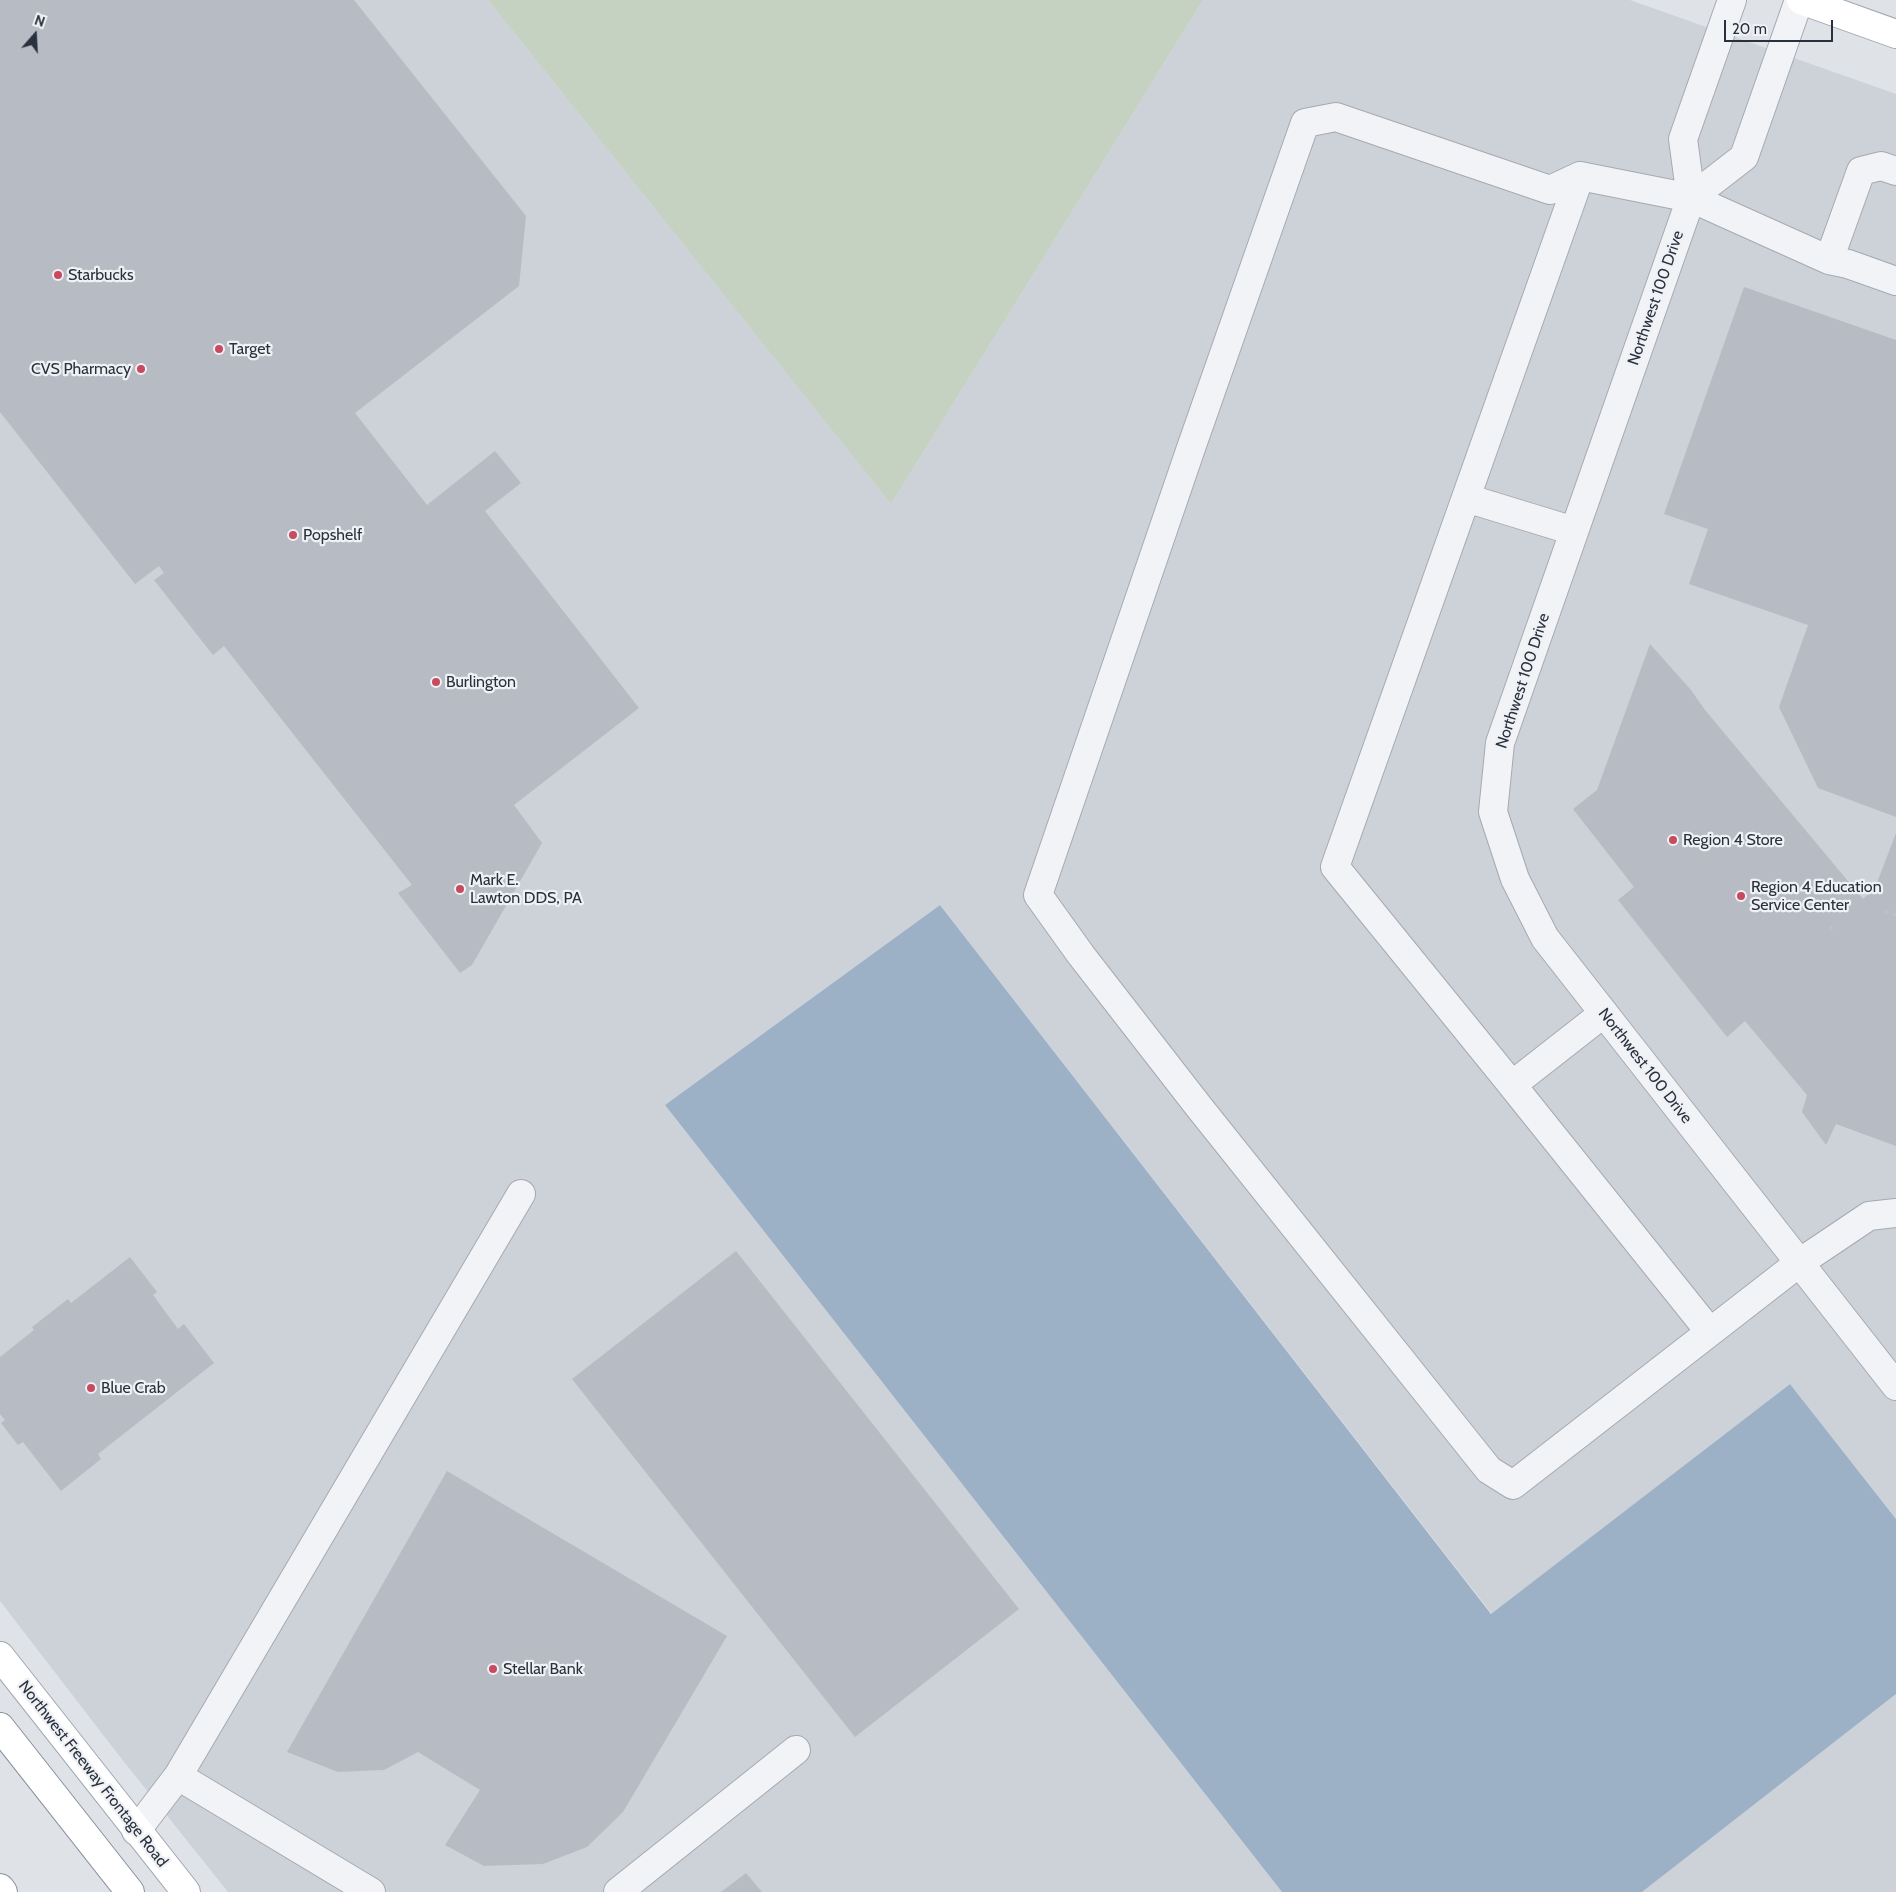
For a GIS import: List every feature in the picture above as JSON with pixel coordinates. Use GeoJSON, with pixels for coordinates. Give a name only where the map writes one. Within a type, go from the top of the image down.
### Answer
{"type":"FeatureCollection","features":[{"type":"Feature","properties":{"kind":"main road"},"geometry":{"type":"LineString","coordinates":[[1800,0],[1896,34]]}},
{"type":"Feature","properties":{"kind":"main road","name":"Northwest Freeway Frontage Road"},"geometry":{"type":"LineString","coordinates":[[0,1656],[136,1831],[186,1892]]}},
{"type":"Feature","properties":{"kind":"main road"},"geometry":{"type":"LineString","coordinates":[[0,1726],[130,1892]]}},
{"type":"Feature","properties":{"kind":"main road"},"geometry":{"type":"LineString","coordinates":[[0,1888],[3,1892]]}},
{"type":"Feature","properties":{"kind":"street","name":"Northwest 100 Drive"},"geometry":{"type":"LineString","coordinates":[[1732,0],[1683,140],[1691,198],[1500,743],[1493,812],[1515,880],[1545,938],[1896,1386]]}},
{"type":"Feature","properties":{"kind":"street"},"geometry":{"type":"LineString","coordinates":[[1691,198],[1744,157],[1800,0]]}},
{"type":"Feature","properties":{"kind":"street"},"geometry":{"type":"LineString","coordinates":[[1896,281],[1848,264],[1829,260],[1691,198],[1580,176],[1550,190],[1336,117],[1305,124],[1178,485],[1038,895],[1080,955],[1199,1107],[1489,1470],[1513,1485],[1800,1263],[1869,1216],[1896,1213]]}},
{"type":"Feature","properties":{"kind":"street"},"geometry":{"type":"LineString","coordinates":[[1829,260],[1861,170],[1881,166],[1896,171]]}},
{"type":"Feature","properties":{"kind":"street"},"geometry":{"type":"LineString","coordinates":[[1580,176],[1335,867],[1710,1332]]}},
{"type":"Feature","properties":{"kind":"street"},"geometry":{"type":"LineString","coordinates":[[1466,498],[1574,531]]}},
{"type":"Feature","properties":{"kind":"street"},"geometry":{"type":"LineString","coordinates":[[1512,1085],[1604,1013]]}},
{"type":"Feature","properties":{"kind":"street"},"geometry":{"type":"LineString","coordinates":[[136,1831],[178,1776],[521,1194]]}},
{"type":"Feature","properties":{"kind":"street"},"geometry":{"type":"LineString","coordinates":[[618,1892],[796,1750]]}},
{"type":"Feature","properties":{"kind":"street"},"geometry":{"type":"LineString","coordinates":[[178,1776],[371,1892]]}},
{"type":"Feature","properties":{"kind":"path"},"geometry":{"type":"LineString","coordinates":[[1885,911],[1896,915]]}},
{"type":"Feature","properties":{"kind":"path"},"geometry":{"type":"LineString","coordinates":[[1830,926],[1835,932]]}},
{"type":"Feature","properties":{"kind":"shaded area"},"geometry":{"type":"Polygon","coordinates":[[[0,0],[488,0],[891,504],[1203,0],[1630,0],[1896,94],[1896,1519],[1790,1384],[1492,1614],[940,905],[665,1105],[1282,1892],[228,1892],[117,1753],[0,1601],[0,0]]]}},
{"type":"Feature","properties":{"kind":"shaded area"},"geometry":{"type":"Polygon","coordinates":[[[1896,1694],[1896,1892],[1642,1892],[1896,1694]]]}},
{"type":"Feature","properties":{"kind":"green space"},"geometry":{"type":"Polygon","coordinates":[[[488,0],[1203,0],[891,504],[488,0]]]}},
{"type":"Feature","properties":{"kind":"water"},"geometry":{"type":"Polygon","coordinates":[[[940,905],[1491,1614],[1790,1384],[1896,1519],[1896,1694],[1642,1892],[1282,1892],[665,1105],[940,905]]]}},
{"type":"Feature","properties":{"kind":"building","name":"Target"},"geometry":{"type":"Polygon","coordinates":[[[0,0],[354,0],[526,216],[519,286],[355,413],[427,505],[495,451],[521,483],[485,511],[639,708],[514,805],[542,843],[472,965],[460,973],[398,893],[412,885],[224,646],[213,655],[154,580],[164,573],[159,566],[135,584],[0,412],[0,0]]]}},
{"type":"Feature","properties":{"kind":"building"},"geometry":{"type":"Polygon","coordinates":[[[1744,287],[1896,340],[1896,817],[1818,788],[1779,707],[1808,625],[1689,584],[1708,529],[1664,514],[1744,287]]]}},
{"type":"Feature","properties":{"kind":"building","name":"Region 4 Education Service Center"},"geometry":{"type":"Polygon","coordinates":[[[1650,644],[1691,690],[1705,710],[1863,899],[1875,888],[1896,833],[1896,1146],[1836,1124],[1826,1145],[1802,1112],[1807,1095],[1745,1021],[1727,1037],[1618,900],[1634,887],[1573,809],[1597,790],[1650,644]]]}},
{"type":"Feature","properties":{"kind":"building"},"geometry":{"type":"Polygon","coordinates":[[[736,1251],[1019,1609],[855,1737],[572,1379],[736,1251]]]}},
{"type":"Feature","properties":{"kind":"building","name":"Blue Crab"},"geometry":{"type":"Polygon","coordinates":[[[130,1257],[157,1292],[153,1295],[178,1329],[184,1324],[214,1363],[98,1454],[101,1459],[61,1491],[23,1442],[18,1445],[1,1423],[5,1420],[0,1414],[0,1357],[34,1330],[32,1327],[68,1299],[71,1303],[130,1257]]]}},
{"type":"Feature","properties":{"kind":"building"},"geometry":{"type":"Polygon","coordinates":[[[447,1471],[727,1636],[623,1812],[587,1847],[543,1864],[484,1866],[445,1845],[480,1790],[418,1752],[384,1770],[338,1772],[287,1752],[447,1471]]]}},
{"type":"Feature","properties":{"kind":"building"},"geometry":{"type":"Polygon","coordinates":[[[746,1873],[762,1892],[721,1892],[746,1873]]]}},
{"type":"Feature","properties":{"kind":"place","name":"Starbucks"},"geometry":{"type":"Point","coordinates":[58,275]}},
{"type":"Feature","properties":{"kind":"place","name":"Target"},"geometry":{"type":"Point","coordinates":[219,349]}},
{"type":"Feature","properties":{"kind":"place","name":"CVS Pharmacy"},"geometry":{"type":"Point","coordinates":[141,369]}},
{"type":"Feature","properties":{"kind":"place","name":"Popshelf"},"geometry":{"type":"Point","coordinates":[293,535]}},
{"type":"Feature","properties":{"kind":"place","name":"Burlington"},"geometry":{"type":"Point","coordinates":[436,682]}},
{"type":"Feature","properties":{"kind":"place","name":"Region 4 Store"},"geometry":{"type":"Point","coordinates":[1673,840]}},
{"type":"Feature","properties":{"kind":"place","name":"Mark E. Lawton DDS, PA"},"geometry":{"type":"Point","coordinates":[460,889]}},
{"type":"Feature","properties":{"kind":"place","name":"Region 4 Education Service Center"},"geometry":{"type":"Point","coordinates":[1741,896]}},
{"type":"Feature","properties":{"kind":"place","name":"Blue Crab"},"geometry":{"type":"Point","coordinates":[91,1388]}},
{"type":"Feature","properties":{"kind":"place","name":"Stellar Bank"},"geometry":{"type":"Point","coordinates":[493,1669]}}]}
